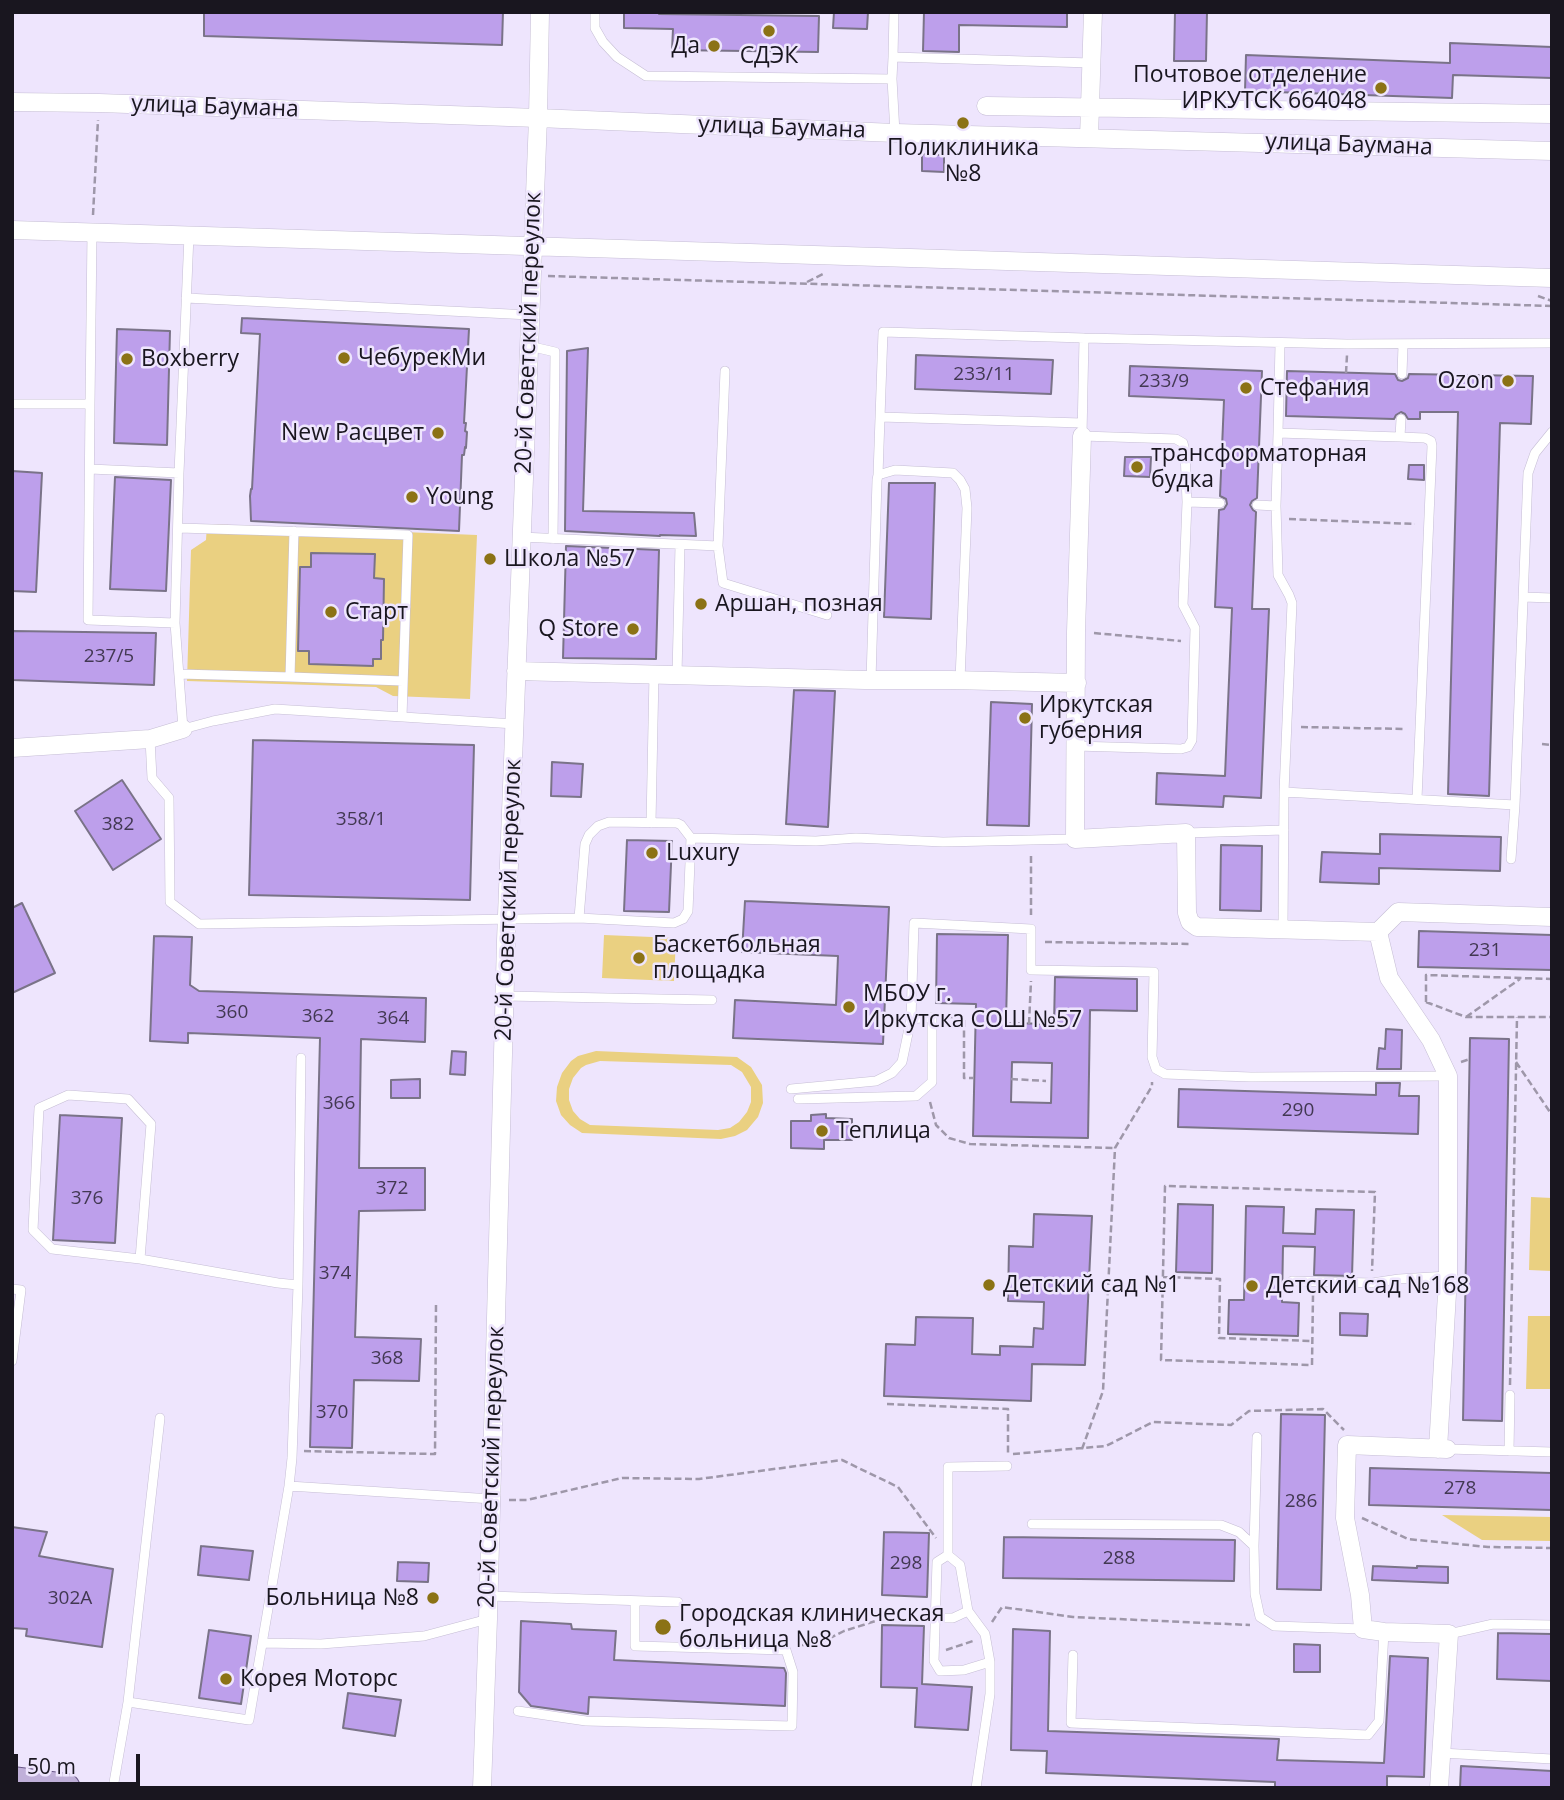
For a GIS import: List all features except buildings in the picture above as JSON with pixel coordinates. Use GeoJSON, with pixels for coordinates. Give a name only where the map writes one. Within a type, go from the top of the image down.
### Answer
{"type":"FeatureCollection","features":[{"type":"Feature","properties":{"kind":"main road"},"geometry":{"type":"LineString","coordinates":[[12,1781],[66,1788]]}},
{"type":"Feature","properties":{"kind":"street","name":"20-й Советский переулок"},"geometry":{"type":"LineString","coordinates":[[482,1788],[507,920],[540,12]]}},
{"type":"Feature","properties":{"kind":"street"},"geometry":{"type":"LineString","coordinates":[[1089,138],[1093,12]]}},
{"type":"Feature","properties":{"kind":"street","name":"улица Баумана"},"geometry":{"type":"LineString","coordinates":[[12,102],[538,118],[895,133],[1552,151]]}},
{"type":"Feature","properties":{"kind":"street"},"geometry":{"type":"LineString","coordinates":[[986,106],[1552,114]]}},
{"type":"Feature","properties":{"kind":"street"},"geometry":{"type":"LineString","coordinates":[[12,230],[1552,278]]}},
{"type":"Feature","properties":{"kind":"street"},"geometry":{"type":"LineString","coordinates":[[1082,429],[1076,632],[1075,839],[1186,833],[1187,913],[1190,922],[1197,927],[1378,932],[1398,912],[1552,917]]}},
{"type":"Feature","properties":{"kind":"street"},"geometry":{"type":"LineString","coordinates":[[516,671],[1077,682]]}},
{"type":"Feature","properties":{"kind":"street"},"geometry":{"type":"LineString","coordinates":[[12,748],[150,739],[183,729]]}},
{"type":"Feature","properties":{"kind":"street"},"geometry":{"type":"LineString","coordinates":[[1378,932],[1389,978],[1431,1040],[1448,1076],[1448,1276],[1443,1449],[1347,1445],[1345,1518],[1360,1595],[1363,1629],[1449,1634],[1439,1788]]}},
{"type":"Feature","properties":{"kind":"lane"},"geometry":{"type":"LineString","coordinates":[[595,12],[595,28],[603,42],[617,57],[646,76],[892,79]]}},
{"type":"Feature","properties":{"kind":"lane"},"geometry":{"type":"LineString","coordinates":[[894,12],[892,79],[895,133]]}},
{"type":"Feature","properties":{"kind":"lane"},"geometry":{"type":"LineString","coordinates":[[893,57],[1091,63]]}},
{"type":"Feature","properties":{"kind":"lane"},"geometry":{"type":"LineString","coordinates":[[92,232],[88,620],[175,623]]}},
{"type":"Feature","properties":{"kind":"lane"},"geometry":{"type":"LineString","coordinates":[[188,235],[175,623],[183,729],[275,709],[515,723]]}},
{"type":"Feature","properties":{"kind":"lane"},"geometry":{"type":"LineString","coordinates":[[186,298],[530,315]]}},
{"type":"Feature","properties":{"kind":"lane"},"geometry":{"type":"LineString","coordinates":[[871,680],[883,332],[1280,344],[1552,343]]}},
{"type":"Feature","properties":{"kind":"lane"},"geometry":{"type":"LineString","coordinates":[[1082,429],[1084,338]]}},
{"type":"Feature","properties":{"kind":"lane"},"geometry":{"type":"LineString","coordinates":[[1280,344],[1276,506],[1278,575],[1292,603],[1284,792],[1283,929]]}},
{"type":"Feature","properties":{"kind":"lane"},"geometry":{"type":"LineString","coordinates":[[1402,374],[1403,345]]}},
{"type":"Feature","properties":{"kind":"lane"},"geometry":{"type":"LineString","coordinates":[[529,346],[555,352],[553,538]]}},
{"type":"Feature","properties":{"kind":"lane"},"geometry":{"type":"LineString","coordinates":[[725,371],[718,546],[723,583],[827,615]]}},
{"type":"Feature","properties":{"kind":"lane"},"geometry":{"type":"LineString","coordinates":[[12,404],[90,404]]}},
{"type":"Feature","properties":{"kind":"lane"},"geometry":{"type":"LineString","coordinates":[[880,417],[1082,429],[1175,439],[1183,443],[1187,502],[1183,605],[1195,628],[1192,740],[1188,747],[1181,749],[1075,746]]}},
{"type":"Feature","properties":{"kind":"lane"},"geometry":{"type":"LineString","coordinates":[[1400,437],[1401,419]]}},
{"type":"Feature","properties":{"kind":"lane"},"geometry":{"type":"LineString","coordinates":[[1511,859],[1528,473],[1535,453],[1552,432]]}},
{"type":"Feature","properties":{"kind":"lane"},"geometry":{"type":"LineString","coordinates":[[1278,433],[1425,438],[1431,441],[1417,799]]}},
{"type":"Feature","properties":{"kind":"lane"},"geometry":{"type":"LineString","coordinates":[[90,469],[179,473]]}},
{"type":"Feature","properties":{"kind":"lane"},"geometry":{"type":"LineString","coordinates":[[878,475],[895,470],[953,473],[965,489],[967,508],[960,680]]}},
{"type":"Feature","properties":{"kind":"lane"},"geometry":{"type":"LineString","coordinates":[[1187,502],[1220,503]]}},
{"type":"Feature","properties":{"kind":"lane"},"geometry":{"type":"LineString","coordinates":[[1256,505],[1276,506]]}},
{"type":"Feature","properties":{"kind":"lane"},"geometry":{"type":"LineString","coordinates":[[178,528],[408,535],[402,717]]}},
{"type":"Feature","properties":{"kind":"lane"},"geometry":{"type":"LineString","coordinates":[[290,677],[295,531]]}},
{"type":"Feature","properties":{"kind":"lane"},"geometry":{"type":"LineString","coordinates":[[521,537],[718,546]]}},
{"type":"Feature","properties":{"kind":"lane"},"geometry":{"type":"LineString","coordinates":[[677,675],[680,545]]}},
{"type":"Feature","properties":{"kind":"lane"},"geometry":{"type":"LineString","coordinates":[[1523,597],[1552,598]]}},
{"type":"Feature","properties":{"kind":"lane"},"geometry":{"type":"LineString","coordinates":[[180,674],[403,681]]}},
{"type":"Feature","properties":{"kind":"lane"},"geometry":{"type":"LineString","coordinates":[[651,823],[654,674]]}},
{"type":"Feature","properties":{"kind":"lane"},"geometry":{"type":"LineString","coordinates":[[150,739],[152,778],[169,798],[170,902],[199,924],[579,918],[674,923],[683,919],[688,911],[691,838],[681,825],[609,822],[598,826],[585,844],[579,918]]}},
{"type":"Feature","properties":{"kind":"lane"},"geometry":{"type":"LineString","coordinates":[[1284,792],[1515,805]]}},
{"type":"Feature","properties":{"kind":"lane"},"geometry":{"type":"LineString","coordinates":[[1186,833],[1284,830]]}},
{"type":"Feature","properties":{"kind":"lane"},"geometry":{"type":"LineString","coordinates":[[691,838],[816,841],[856,838],[943,842],[1075,839]]}},
{"type":"Feature","properties":{"kind":"lane"},"geometry":{"type":"LineString","coordinates":[[791,1089],[876,1082],[892,1073],[902,1062],[911,1019],[914,923],[1031,929],[1031,970],[1154,972],[1152,1057],[1156,1069],[1165,1074],[1251,1077],[1448,1076]]}},
{"type":"Feature","properties":{"kind":"lane"},"geometry":{"type":"LineString","coordinates":[[505,996],[712,1000]]}},
{"type":"Feature","properties":{"kind":"lane"},"geometry":{"type":"LineString","coordinates":[[798,1100],[916,1096],[932,1082],[932,1017],[911,1019]]}},
{"type":"Feature","properties":{"kind":"lane"},"geometry":{"type":"LineString","coordinates":[[128,1702],[249,1720],[292,1458],[298,1285],[301,1058]]}},
{"type":"Feature","properties":{"kind":"lane"},"geometry":{"type":"LineString","coordinates":[[140,1259],[151,1124],[128,1099],[68,1095],[39,1108],[33,1230],[52,1250],[140,1259],[298,1285]]}},
{"type":"Feature","properties":{"kind":"lane"},"geometry":{"type":"LineString","coordinates":[[1292,1281],[1372,1283],[1448,1276]]}},
{"type":"Feature","properties":{"kind":"lane"},"geometry":{"type":"LineString","coordinates":[[12,1289],[21,1290],[12,1361]]}},
{"type":"Feature","properties":{"kind":"lane"},"geometry":{"type":"LineString","coordinates":[[1509,1451],[1510,1395]]}},
{"type":"Feature","properties":{"kind":"lane"},"geometry":{"type":"LineString","coordinates":[[113,1788],[128,1702],[160,1418]]}},
{"type":"Feature","properties":{"kind":"lane"},"geometry":{"type":"LineString","coordinates":[[1257,1437],[1254,1546],[1255,1594],[1260,1617],[1274,1626],[1363,1629]]}},
{"type":"Feature","properties":{"kind":"lane"},"geometry":{"type":"LineString","coordinates":[[1443,1449],[1552,1452]]}},
{"type":"Feature","properties":{"kind":"lane"},"geometry":{"type":"LineString","coordinates":[[948,1555],[948,1467],[1007,1466]]}},
{"type":"Feature","properties":{"kind":"lane"},"geometry":{"type":"LineString","coordinates":[[289,1486],[492,1499]]}},
{"type":"Feature","properties":{"kind":"lane"},"geometry":{"type":"LineString","coordinates":[[1032,1524],[1221,1525],[1239,1532],[1254,1546]]}},
{"type":"Feature","properties":{"kind":"lane"},"geometry":{"type":"LineString","coordinates":[[948,1555],[960,1565],[968,1611],[985,1634],[990,1662],[990,1694],[976,1788]]}},
{"type":"Feature","properties":{"kind":"lane"},"geometry":{"type":"LineString","coordinates":[[948,1555],[937,1562],[933,1661],[940,1671],[964,1670],[990,1662]]}},
{"type":"Feature","properties":{"kind":"lane"},"geometry":{"type":"LineString","coordinates":[[489,1596],[678,1602]]}},
{"type":"Feature","properties":{"kind":"lane"},"geometry":{"type":"LineString","coordinates":[[518,1711],[586,1721],[792,1726],[793,1672],[786,1650],[635,1646],[635,1602]]}},
{"type":"Feature","properties":{"kind":"lane"},"geometry":{"type":"LineString","coordinates":[[936,1618],[953,1618],[968,1611]]}},
{"type":"Feature","properties":{"kind":"lane"},"geometry":{"type":"LineString","coordinates":[[262,1643],[321,1644],[424,1636],[488,1619]]}},
{"type":"Feature","properties":{"kind":"lane"},"geometry":{"type":"LineString","coordinates":[[1449,1634],[1493,1624],[1552,1625]]}},
{"type":"Feature","properties":{"kind":"lane"},"geometry":{"type":"LineString","coordinates":[[1073,1655],[1072,1723],[1368,1735],[1378,1721],[1384,1632]]}},
{"type":"Feature","properties":{"kind":"lane"},"geometry":{"type":"LineString","coordinates":[[1441,1753],[1552,1759]]}},
{"type":"Feature","properties":{"kind":"path"},"geometry":{"type":"LineString","coordinates":[[92,232],[99,103]]}},
{"type":"Feature","properties":{"kind":"path"},"geometry":{"type":"LineString","coordinates":[[532,275],[1552,306]]}},
{"type":"Feature","properties":{"kind":"path"},"geometry":{"type":"LineString","coordinates":[[1027,283],[1027,291]]}},
{"type":"Feature","properties":{"kind":"path"},"geometry":{"type":"LineString","coordinates":[[1346,373],[1347,345]]}},
{"type":"Feature","properties":{"kind":"path"},"geometry":{"type":"LineString","coordinates":[[1276,519],[1429,525]]}},
{"type":"Feature","properties":{"kind":"path"},"geometry":{"type":"LineString","coordinates":[[1076,632],[1195,642]]}},
{"type":"Feature","properties":{"kind":"path"},"geometry":{"type":"LineString","coordinates":[[1287,727],[1420,729]]}},
{"type":"Feature","properties":{"kind":"path"},"geometry":{"type":"LineString","coordinates":[[1542,744],[1552,744]]}},
{"type":"Feature","properties":{"kind":"path"},"geometry":{"type":"LineString","coordinates":[[1031,856],[1031,929]]}},
{"type":"Feature","properties":{"kind":"path"},"geometry":{"type":"LineString","coordinates":[[1029,1024],[1031,970]]}},
{"type":"Feature","properties":{"kind":"path"},"geometry":{"type":"LineString","coordinates":[[1426,1002],[1426,975],[1552,979]]}},
{"type":"Feature","properties":{"kind":"path"},"geometry":{"type":"LineString","coordinates":[[1466,1017],[1521,978]]}},
{"type":"Feature","properties":{"kind":"path"},"geometry":{"type":"LineString","coordinates":[[1417,992],[1426,1002],[1466,1017],[1552,1017]]}},
{"type":"Feature","properties":{"kind":"path"},"geometry":{"type":"LineString","coordinates":[[932,1017],[964,1017],[964,1078],[974,1079]]}},
{"type":"Feature","properties":{"kind":"path"},"geometry":{"type":"LineString","coordinates":[[1510,1395],[1517,1017]]}},
{"type":"Feature","properties":{"kind":"path"},"geometry":{"type":"LineString","coordinates":[[1082,1449],[1103,1391],[1115,1148],[1152,1086],[1152,1057]]}},
{"type":"Feature","properties":{"kind":"path"},"geometry":{"type":"LineString","coordinates":[[1461,1062],[1470,1059]]}},
{"type":"Feature","properties":{"kind":"path"},"geometry":{"type":"LineString","coordinates":[[1516,1062],[1552,1115]]}},
{"type":"Feature","properties":{"kind":"path"},"geometry":{"type":"LineString","coordinates":[[1011,1079],[1046,1082]]}},
{"type":"Feature","properties":{"kind":"path"},"geometry":{"type":"LineString","coordinates":[[932,1082],[930,1102],[936,1125],[949,1138],[970,1144],[1115,1148]]}},
{"type":"Feature","properties":{"kind":"path"},"geometry":{"type":"LineString","coordinates":[[1313,1282],[1312,1365],[1161,1360],[1165,1186],[1375,1192],[1372,1283]]}},
{"type":"Feature","properties":{"kind":"path"},"geometry":{"type":"LineString","coordinates":[[1163,1277],[1220,1279],[1219,1338],[1312,1340]]}},
{"type":"Feature","properties":{"kind":"path"},"geometry":{"type":"LineString","coordinates":[[304,1452],[435,1454],[436,1304]]}},
{"type":"Feature","properties":{"kind":"path"},"geometry":{"type":"LineString","coordinates":[[887,1404],[1008,1409],[1008,1454],[1106,1446],[1153,1422],[1231,1424],[1249,1411],[1323,1409],[1338,1422],[1356,1446]]}},
{"type":"Feature","properties":{"kind":"path"},"geometry":{"type":"LineString","coordinates":[[492,1499],[527,1500],[622,1478],[699,1479],[842,1460],[898,1487],[948,1555]]}},
{"type":"Feature","properties":{"kind":"path"},"geometry":{"type":"LineString","coordinates":[[1361,1518],[1408,1539],[1488,1547],[1552,1548]]}},
{"type":"Feature","properties":{"kind":"path"},"geometry":{"type":"LineString","coordinates":[[934,1652],[976,1640],[985,1634],[1002,1607],[1073,1617],[1274,1626]]}},
{"type":"Feature","properties":{"kind":"path"},"geometry":{"type":"LineString","coordinates":[[786,1650],[795,1646],[816,1645],[844,1631],[882,1619],[936,1618]]}},
{"type":"Feature","properties":{"kind":"shaded area","name":"Старт"},"geometry":{"type":"Polygon","coordinates":[[[207,524],[477,535],[470,699],[393,696],[376,687],[187,681],[191,550],[206,540],[207,524]]]}},
{"type":"Feature","properties":{"kind":"shaded area","name":"Баскетбольная площадка"},"geometry":{"type":"Polygon","coordinates":[[[604,935],[676,938],[674,981],[602,978],[604,935]]]}},
{"type":"Feature","properties":{"kind":"shaded area"},"geometry":{"type":"Polygon","coordinates":[[[596,1051],[737,1057],[751,1067],[762,1085],[763,1103],[758,1117],[747,1130],[721,1139],[582,1133],[561,1115],[556,1101],[562,1073],[578,1056],[596,1051]],[[600,1061],[581,1068],[573,1078],[569,1100],[573,1111],[590,1125],[718,1130],[730,1128],[739,1122],[751,1102],[751,1087],[742,1072],[731,1065],[600,1061]]]}},
{"type":"Feature","properties":{"kind":"shaded area"},"geometry":{"type":"Polygon","coordinates":[[[1531,1197],[1552,1198],[1552,1271],[1529,1270],[1531,1197]]]}},
{"type":"Feature","properties":{"kind":"shaded area"},"geometry":{"type":"Polygon","coordinates":[[[1528,1316],[1552,1316],[1552,1389],[1526,1389],[1528,1316]]]}},
{"type":"Feature","properties":{"kind":"shaded area"},"geometry":{"type":"Polygon","coordinates":[[[1442,1515],[1552,1517],[1552,1541],[1482,1540],[1442,1515]]]}},
{"type":"Feature","properties":{"kind":"place","name":"СДЭК"},"geometry":{"type":"Point","coordinates":[769,31]}},
{"type":"Feature","properties":{"kind":"place","name":"Да"},"geometry":{"type":"Point","coordinates":[714,46]}},
{"type":"Feature","properties":{"kind":"place","name":"Почтовое отделение ИРКУТСК 664048"},"geometry":{"type":"Point","coordinates":[1381,88]}},
{"type":"Feature","properties":{"kind":"place","name":"Поликлиника №8"},"geometry":{"type":"Point","coordinates":[963,123]}},
{"type":"Feature","properties":{"kind":"place","name":"ЧебурекМи"},"geometry":{"type":"Point","coordinates":[344,358]}},
{"type":"Feature","properties":{"kind":"place","name":"Boxberry"},"geometry":{"type":"Point","coordinates":[127,359]}},
{"type":"Feature","properties":{"kind":"place","name":"Ozon"},"geometry":{"type":"Point","coordinates":[1508,381]}},
{"type":"Feature","properties":{"kind":"place","name":"Стефания"},"geometry":{"type":"Point","coordinates":[1246,388]}},
{"type":"Feature","properties":{"kind":"place","name":"New Расцвет"},"geometry":{"type":"Point","coordinates":[438,433]}},
{"type":"Feature","properties":{"kind":"place","name":"трансформаторная будка"},"geometry":{"type":"Point","coordinates":[1137,467]}},
{"type":"Feature","properties":{"kind":"place","name":"Young"},"geometry":{"type":"Point","coordinates":[412,497]}},
{"type":"Feature","properties":{"kind":"place","name":"Школа №57"},"geometry":{"type":"Point","coordinates":[490,559]}},
{"type":"Feature","properties":{"kind":"place","name":"Аршан, позная"},"geometry":{"type":"Point","coordinates":[701,604]}},
{"type":"Feature","properties":{"kind":"place","name":"Старт"},"geometry":{"type":"Point","coordinates":[331,612]}},
{"type":"Feature","properties":{"kind":"place","name":"Q Store"},"geometry":{"type":"Point","coordinates":[633,629]}},
{"type":"Feature","properties":{"kind":"place","name":"Иркутская губерния"},"geometry":{"type":"Point","coordinates":[1025,718]}},
{"type":"Feature","properties":{"kind":"place","name":"Luxury"},"geometry":{"type":"Point","coordinates":[652,853]}},
{"type":"Feature","properties":{"kind":"place","name":"Баскетбольная площадка"},"geometry":{"type":"Point","coordinates":[639,958]}},
{"type":"Feature","properties":{"kind":"place","name":"МБОУ г. Иркутска СОШ №57"},"geometry":{"type":"Point","coordinates":[849,1007]}},
{"type":"Feature","properties":{"kind":"place","name":"Теплица"},"geometry":{"type":"Point","coordinates":[822,1131]}},
{"type":"Feature","properties":{"kind":"place","name":"Детский сад №1"},"geometry":{"type":"Point","coordinates":[989,1285]}},
{"type":"Feature","properties":{"kind":"place","name":"Детский сад №168"},"geometry":{"type":"Point","coordinates":[1252,1286]}},
{"type":"Feature","properties":{"kind":"place","name":"Больница №8"},"geometry":{"type":"Point","coordinates":[433,1598]}},
{"type":"Feature","properties":{"kind":"place","name":"Городская клиническая больница №8"},"geometry":{"type":"Point","coordinates":[663,1627]}},
{"type":"Feature","properties":{"kind":"place","name":"Корея Моторс"},"geometry":{"type":"Point","coordinates":[226,1679]}}]}
